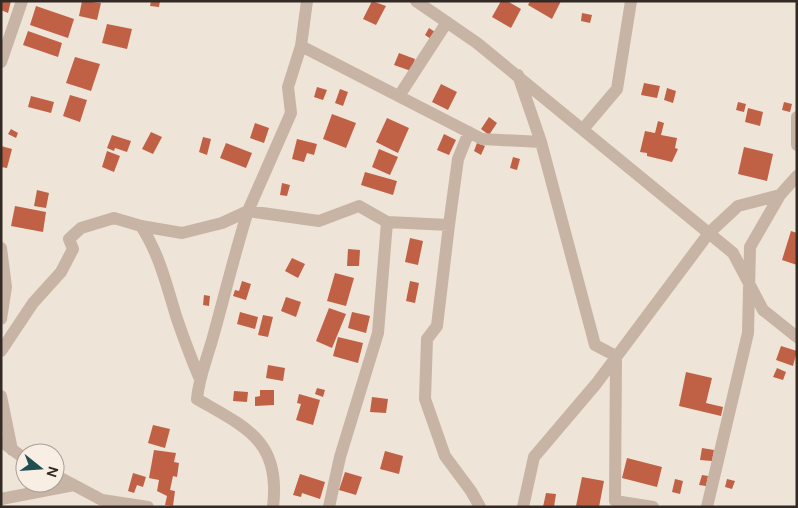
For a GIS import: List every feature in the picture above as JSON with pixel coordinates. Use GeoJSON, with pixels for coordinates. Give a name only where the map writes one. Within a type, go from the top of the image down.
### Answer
{"type":"FeatureCollection","features":[{"type":"Feature","properties":{"kind":"street"},"geometry":{"type":"LineString","coordinates":[[1,62],[22,1]]}},
{"type":"Feature","properties":{"kind":"street"},"geometry":{"type":"LineString","coordinates":[[273,507],[272,465],[264,445],[249,430],[197,399],[199,377],[208,359],[231,264],[248,210],[292,113],[288,87],[301,46],[307,1]]}},
{"type":"Feature","properties":{"kind":"street"},"geometry":{"type":"LineString","coordinates":[[416,1],[477,42],[584,128],[733,253],[763,310],[797,337]]}},
{"type":"Feature","properties":{"kind":"street"},"geometry":{"type":"LineString","coordinates":[[584,128],[618,89],[631,1]]}},
{"type":"Feature","properties":{"kind":"street"},"geometry":{"type":"LineString","coordinates":[[399,96],[447,22]]}},
{"type":"Feature","properties":{"kind":"street"},"geometry":{"type":"LineString","coordinates":[[301,46],[482,138],[541,142]]}},
{"type":"Feature","properties":{"kind":"street"},"geometry":{"type":"LineString","coordinates":[[518,75],[541,142],[595,345],[616,356]]}},
{"type":"Feature","properties":{"kind":"street"},"geometry":{"type":"LineString","coordinates":[[797,117],[797,145]]}},
{"type":"Feature","properties":{"kind":"street"},"geometry":{"type":"LineString","coordinates":[[469,132],[458,159],[438,326],[427,339],[425,399],[445,456],[471,491],[480,507]]}},
{"type":"Feature","properties":{"kind":"street"},"geometry":{"type":"LineString","coordinates":[[707,507],[748,332],[751,286],[750,247],[780,194],[797,176]]}},
{"type":"Feature","properties":{"kind":"street"},"geometry":{"type":"LineString","coordinates":[[522,507],[534,457],[552,438],[709,233],[738,206],[780,194]]}},
{"type":"Feature","properties":{"kind":"street"},"geometry":{"type":"LineString","coordinates":[[1,351],[33,303],[51,286],[60,272],[72,249],[69,240],[81,228],[114,218],[141,226],[182,233],[222,222],[248,210],[319,221],[359,206],[387,222],[449,226]]}},
{"type":"Feature","properties":{"kind":"street"},"geometry":{"type":"LineString","coordinates":[[330,507],[340,457],[378,333],[387,222]]}},
{"type":"Feature","properties":{"kind":"street"},"geometry":{"type":"LineString","coordinates":[[141,226],[150,239],[163,270],[177,319],[199,377]]}},
{"type":"Feature","properties":{"kind":"street"},"geometry":{"type":"LineString","coordinates":[[1,248],[6,287],[1,319]]}},
{"type":"Feature","properties":{"kind":"street"},"geometry":{"type":"LineString","coordinates":[[615,500],[616,356]]}},
{"type":"Feature","properties":{"kind":"street"},"geometry":{"type":"LineString","coordinates":[[1,396],[12,450]]}},
{"type":"Feature","properties":{"kind":"street"},"geometry":{"type":"LineString","coordinates":[[1,440],[15,452]]}},
{"type":"Feature","properties":{"kind":"street"},"geometry":{"type":"LineString","coordinates":[[65,480],[100,503],[148,507]]}},
{"type":"Feature","properties":{"kind":"street"},"geometry":{"type":"LineString","coordinates":[[1,499],[74,485]]}},
{"type":"Feature","properties":{"kind":"street"},"geometry":{"type":"LineString","coordinates":[[615,500],[630,507]]}},
{"type":"Feature","properties":{"kind":"street"},"geometry":{"type":"LineString","coordinates":[[615,500],[654,507]]}},
{"type":"Feature","properties":{"kind":"building"},"geometry":{"type":"Polygon","coordinates":[[[1,1],[11,1],[8,13],[1,10],[1,1]]]}},
{"type":"Feature","properties":{"kind":"building"},"geometry":{"type":"Polygon","coordinates":[[[82,1],[101,3],[97,20],[79,16],[82,1]]]}},
{"type":"Feature","properties":{"kind":"building"},"geometry":{"type":"Polygon","coordinates":[[[151,1],[160,1],[159,7],[150,6],[151,1]]]}},
{"type":"Feature","properties":{"kind":"building"},"geometry":{"type":"Polygon","coordinates":[[[372,1],[386,6],[376,25],[363,19],[372,1]]]}},
{"type":"Feature","properties":{"kind":"building"},"geometry":{"type":"Polygon","coordinates":[[[501,1],[507,1],[521,9],[511,28],[492,17],[501,1]]]}},
{"type":"Feature","properties":{"kind":"building"},"geometry":{"type":"Polygon","coordinates":[[[530,1],[561,1],[552,19],[528,5],[530,1]]]}},
{"type":"Feature","properties":{"kind":"building"},"geometry":{"type":"Polygon","coordinates":[[[36,6],[74,19],[68,38],[30,25],[36,6]]]}},
{"type":"Feature","properties":{"kind":"building"},"geometry":{"type":"Polygon","coordinates":[[[582,13],[592,15],[590,23],[581,21],[582,13]]]}},
{"type":"Feature","properties":{"kind":"building"},"geometry":{"type":"Polygon","coordinates":[[[107,24],[132,29],[127,49],[102,43],[107,24]]]}},
{"type":"Feature","properties":{"kind":"building"},"geometry":{"type":"Polygon","coordinates":[[[429,28],[435,32],[431,39],[425,35],[429,28]]]}},
{"type":"Feature","properties":{"kind":"building"},"geometry":{"type":"Polygon","coordinates":[[[28,31],[62,43],[58,57],[23,45],[28,31]]]}},
{"type":"Feature","properties":{"kind":"building"},"geometry":{"type":"Polygon","coordinates":[[[399,53],[415,59],[411,71],[394,65],[399,53]]]}},
{"type":"Feature","properties":{"kind":"building"},"geometry":{"type":"Polygon","coordinates":[[[75,57],[100,64],[91,91],[66,83],[75,57]]]}},
{"type":"Feature","properties":{"kind":"building"},"geometry":{"type":"Polygon","coordinates":[[[644,83],[660,86],[657,98],[641,95],[644,83]]]}},
{"type":"Feature","properties":{"kind":"building"},"geometry":{"type":"Polygon","coordinates":[[[441,84],[457,92],[448,110],[432,102],[441,84]]]}},
{"type":"Feature","properties":{"kind":"building"},"geometry":{"type":"Polygon","coordinates":[[[317,87],[327,90],[323,100],[314,97],[317,87]]]}},
{"type":"Feature","properties":{"kind":"building"},"geometry":{"type":"Polygon","coordinates":[[[667,88],[676,91],[673,103],[664,100],[667,88]]]}},
{"type":"Feature","properties":{"kind":"building"},"geometry":{"type":"Polygon","coordinates":[[[340,89],[348,92],[343,106],[335,103],[340,89]]]}},
{"type":"Feature","properties":{"kind":"building"},"geometry":{"type":"Polygon","coordinates":[[[70,95],[87,100],[80,122],[63,116],[70,95]]]}},
{"type":"Feature","properties":{"kind":"building"},"geometry":{"type":"Polygon","coordinates":[[[31,96],[54,102],[51,113],[28,107],[31,96]]]}},
{"type":"Feature","properties":{"kind":"building"},"geometry":{"type":"Polygon","coordinates":[[[738,102],[746,104],[744,112],[736,110],[738,102]]]}},
{"type":"Feature","properties":{"kind":"building"},"geometry":{"type":"Polygon","coordinates":[[[784,102],[792,104],[790,112],[782,110],[784,102]]]}},
{"type":"Feature","properties":{"kind":"building"},"geometry":{"type":"Polygon","coordinates":[[[748,108],[763,112],[760,126],[745,122],[748,108]]]}},
{"type":"Feature","properties":{"kind":"building"},"geometry":{"type":"Polygon","coordinates":[[[332,114],[356,123],[346,148],[323,139],[332,114]]]}},
{"type":"Feature","properties":{"kind":"building"},"geometry":{"type":"Polygon","coordinates":[[[489,117],[497,123],[489,135],[481,129],[489,117]]]}},
{"type":"Feature","properties":{"kind":"building"},"geometry":{"type":"Polygon","coordinates":[[[387,118],[409,128],[398,153],[376,142],[387,118]]]}},
{"type":"Feature","properties":{"kind":"building"},"geometry":{"type":"Polygon","coordinates":[[[658,121],[664,123],[661,135],[677,138],[675,148],[678,149],[672,162],[647,156],[647,153],[640,152],[645,131],[655,133],[658,121]]]}},
{"type":"Feature","properties":{"kind":"building"},"geometry":{"type":"Polygon","coordinates":[[[255,123],[269,128],[264,143],[250,138],[255,123]]]}},
{"type":"Feature","properties":{"kind":"building"},"geometry":{"type":"Polygon","coordinates":[[[11,129],[18,133],[16,138],[8,134],[11,129]]]}},
{"type":"Feature","properties":{"kind":"building"},"geometry":{"type":"Polygon","coordinates":[[[151,132],[162,137],[153,154],[142,149],[151,132]]]}},
{"type":"Feature","properties":{"kind":"building"},"geometry":{"type":"Polygon","coordinates":[[[444,134],[456,140],[449,155],[437,150],[444,134]]]}},
{"type":"Feature","properties":{"kind":"building"},"geometry":{"type":"Polygon","coordinates":[[[112,135],[131,141],[127,152],[115,148],[114,151],[107,148],[112,135]]]}},
{"type":"Feature","properties":{"kind":"building"},"geometry":{"type":"Polygon","coordinates":[[[203,137],[211,139],[207,155],[199,152],[203,137]]]}},
{"type":"Feature","properties":{"kind":"building"},"geometry":{"type":"Polygon","coordinates":[[[297,139],[317,144],[314,155],[307,153],[304,162],[292,159],[297,139]]]}},
{"type":"Feature","properties":{"kind":"building"},"geometry":{"type":"Polygon","coordinates":[[[226,143],[252,153],[246,168],[220,158],[226,143]]]}},
{"type":"Feature","properties":{"kind":"building"},"geometry":{"type":"Polygon","coordinates":[[[477,143],[485,146],[481,155],[474,151],[477,143]]]}},
{"type":"Feature","properties":{"kind":"building"},"geometry":{"type":"Polygon","coordinates":[[[1,146],[12,149],[7,168],[1,167],[1,146]]]}},
{"type":"Feature","properties":{"kind":"building"},"geometry":{"type":"Polygon","coordinates":[[[744,147],[773,154],[767,181],[738,174],[744,147]]]}},
{"type":"Feature","properties":{"kind":"building"},"geometry":{"type":"Polygon","coordinates":[[[379,149],[398,157],[390,175],[372,167],[379,149]]]}},
{"type":"Feature","properties":{"kind":"building"},"geometry":{"type":"Polygon","coordinates":[[[107,151],[120,156],[114,172],[102,167],[107,151]]]}},
{"type":"Feature","properties":{"kind":"building"},"geometry":{"type":"Polygon","coordinates":[[[513,157],[520,159],[517,170],[510,168],[513,157]]]}},
{"type":"Feature","properties":{"kind":"building"},"geometry":{"type":"Polygon","coordinates":[[[365,172],[397,181],[393,195],[361,185],[365,172]]]}},
{"type":"Feature","properties":{"kind":"building"},"geometry":{"type":"Polygon","coordinates":[[[282,183],[290,185],[287,196],[280,195],[282,183]]]}},
{"type":"Feature","properties":{"kind":"building"},"geometry":{"type":"Polygon","coordinates":[[[37,190],[49,193],[46,208],[34,206],[37,190]]]}},
{"type":"Feature","properties":{"kind":"building"},"geometry":{"type":"Polygon","coordinates":[[[15,206],[46,212],[43,232],[11,226],[15,206]]]}},
{"type":"Feature","properties":{"kind":"building"},"geometry":{"type":"Polygon","coordinates":[[[791,231],[797,233],[797,265],[782,260],[791,231]]]}},
{"type":"Feature","properties":{"kind":"building"},"geometry":{"type":"Polygon","coordinates":[[[410,238],[423,241],[418,265],[405,262],[410,238]]]}},
{"type":"Feature","properties":{"kind":"building"},"geometry":{"type":"Polygon","coordinates":[[[348,249],[360,250],[359,266],[347,266],[348,249]]]}},
{"type":"Feature","properties":{"kind":"building"},"geometry":{"type":"Polygon","coordinates":[[[292,258],[305,264],[298,278],[285,271],[292,258]]]}},
{"type":"Feature","properties":{"kind":"building"},"geometry":{"type":"Polygon","coordinates":[[[335,273],[354,278],[346,306],[327,301],[335,273]]]}},
{"type":"Feature","properties":{"kind":"building"},"geometry":{"type":"Polygon","coordinates":[[[242,281],[251,284],[246,300],[233,296],[235,290],[239,291],[242,281]]]}},
{"type":"Feature","properties":{"kind":"building"},"geometry":{"type":"Polygon","coordinates":[[[410,281],[419,283],[415,303],[406,301],[410,281]]]}},
{"type":"Feature","properties":{"kind":"building"},"geometry":{"type":"Polygon","coordinates":[[[204,295],[210,296],[209,306],[203,305],[204,295]]]}},
{"type":"Feature","properties":{"kind":"building"},"geometry":{"type":"Polygon","coordinates":[[[286,297],[301,302],[296,317],[281,311],[286,297]]]}},
{"type":"Feature","properties":{"kind":"building"},"geometry":{"type":"Polygon","coordinates":[[[329,308],[346,314],[332,348],[316,341],[329,308]]]}},
{"type":"Feature","properties":{"kind":"building"},"geometry":{"type":"Polygon","coordinates":[[[240,312],[258,317],[255,329],[237,324],[240,312]]]}},
{"type":"Feature","properties":{"kind":"building"},"geometry":{"type":"Polygon","coordinates":[[[352,312],[370,316],[366,333],[348,328],[352,312]]]}},
{"type":"Feature","properties":{"kind":"building"},"geometry":{"type":"Polygon","coordinates":[[[263,315],[273,317],[268,337],[258,335],[263,315]]]}},
{"type":"Feature","properties":{"kind":"building"},"geometry":{"type":"Polygon","coordinates":[[[338,337],[363,343],[358,363],[333,356],[338,337]]]}},
{"type":"Feature","properties":{"kind":"building"},"geometry":{"type":"Polygon","coordinates":[[[781,346],[797,351],[793,366],[776,360],[781,346]]]}},
{"type":"Feature","properties":{"kind":"building"},"geometry":{"type":"Polygon","coordinates":[[[268,365],[285,368],[283,381],[266,378],[268,365]]]}},
{"type":"Feature","properties":{"kind":"building"},"geometry":{"type":"Polygon","coordinates":[[[777,368],[786,372],[783,380],[773,377],[777,368]]]}},
{"type":"Feature","properties":{"kind":"building"},"geometry":{"type":"Polygon","coordinates":[[[686,372],[712,378],[706,403],[723,407],[721,416],[679,406],[686,372]]]}},
{"type":"Feature","properties":{"kind":"building"},"geometry":{"type":"Polygon","coordinates":[[[317,388],[325,390],[323,397],[315,394],[317,388]]]}},
{"type":"Feature","properties":{"kind":"building"},"geometry":{"type":"Polygon","coordinates":[[[260,390],[274,390],[274,405],[255,406],[255,397],[260,396],[260,390]]]}},
{"type":"Feature","properties":{"kind":"building"},"geometry":{"type":"Polygon","coordinates":[[[234,391],[248,392],[247,402],[233,401],[234,391]]]}},
{"type":"Feature","properties":{"kind":"building"},"geometry":{"type":"Polygon","coordinates":[[[299,394],[320,400],[313,425],[296,420],[301,404],[297,403],[299,394]]]}},
{"type":"Feature","properties":{"kind":"building"},"geometry":{"type":"Polygon","coordinates":[[[372,397],[388,399],[386,413],[370,412],[372,397]]]}},
{"type":"Feature","properties":{"kind":"building"},"geometry":{"type":"Polygon","coordinates":[[[153,425],[170,429],[165,448],[148,443],[153,425]]]}},
{"type":"Feature","properties":{"kind":"building"},"geometry":{"type":"Polygon","coordinates":[[[702,448],[714,450],[712,461],[700,460],[702,448]]]}},
{"type":"Feature","properties":{"kind":"building"},"geometry":{"type":"Polygon","coordinates":[[[154,450],[176,453],[174,462],[179,463],[177,477],[173,476],[170,490],[175,491],[173,506],[165,505],[167,496],[157,491],[159,480],[149,478],[154,450]]]}},
{"type":"Feature","properties":{"kind":"building"},"geometry":{"type":"Polygon","coordinates":[[[385,451],[403,456],[399,474],[380,469],[385,451]]]}},
{"type":"Feature","properties":{"kind":"building"},"geometry":{"type":"Polygon","coordinates":[[[627,458],[662,467],[657,487],[622,478],[627,458]]]}},
{"type":"Feature","properties":{"kind":"building"},"geometry":{"type":"Polygon","coordinates":[[[345,472],[362,477],[356,495],[339,490],[345,472]]]}},
{"type":"Feature","properties":{"kind":"building"},"geometry":{"type":"Polygon","coordinates":[[[133,473],[146,477],[143,487],[137,485],[134,493],[128,491],[133,473]]]}},
{"type":"Feature","properties":{"kind":"building"},"geometry":{"type":"Polygon","coordinates":[[[300,474],[325,482],[320,499],[302,493],[301,497],[293,495],[300,474]]]}},
{"type":"Feature","properties":{"kind":"building"},"geometry":{"type":"Polygon","coordinates":[[[702,475],[708,476],[706,486],[699,485],[702,475]]]}},
{"type":"Feature","properties":{"kind":"building"},"geometry":{"type":"Polygon","coordinates":[[[582,477],[604,481],[599,507],[576,506],[582,477]]]}},
{"type":"Feature","properties":{"kind":"building"},"geometry":{"type":"Polygon","coordinates":[[[675,479],[683,481],[680,494],[672,492],[675,479]]]}},
{"type":"Feature","properties":{"kind":"building"},"geometry":{"type":"Polygon","coordinates":[[[727,479],[735,481],[732,489],[725,487],[727,479]]]}},
{"type":"Feature","properties":{"kind":"building"},"geometry":{"type":"Polygon","coordinates":[[[546,493],[556,494],[554,507],[543,507],[546,493]]]}}]}
